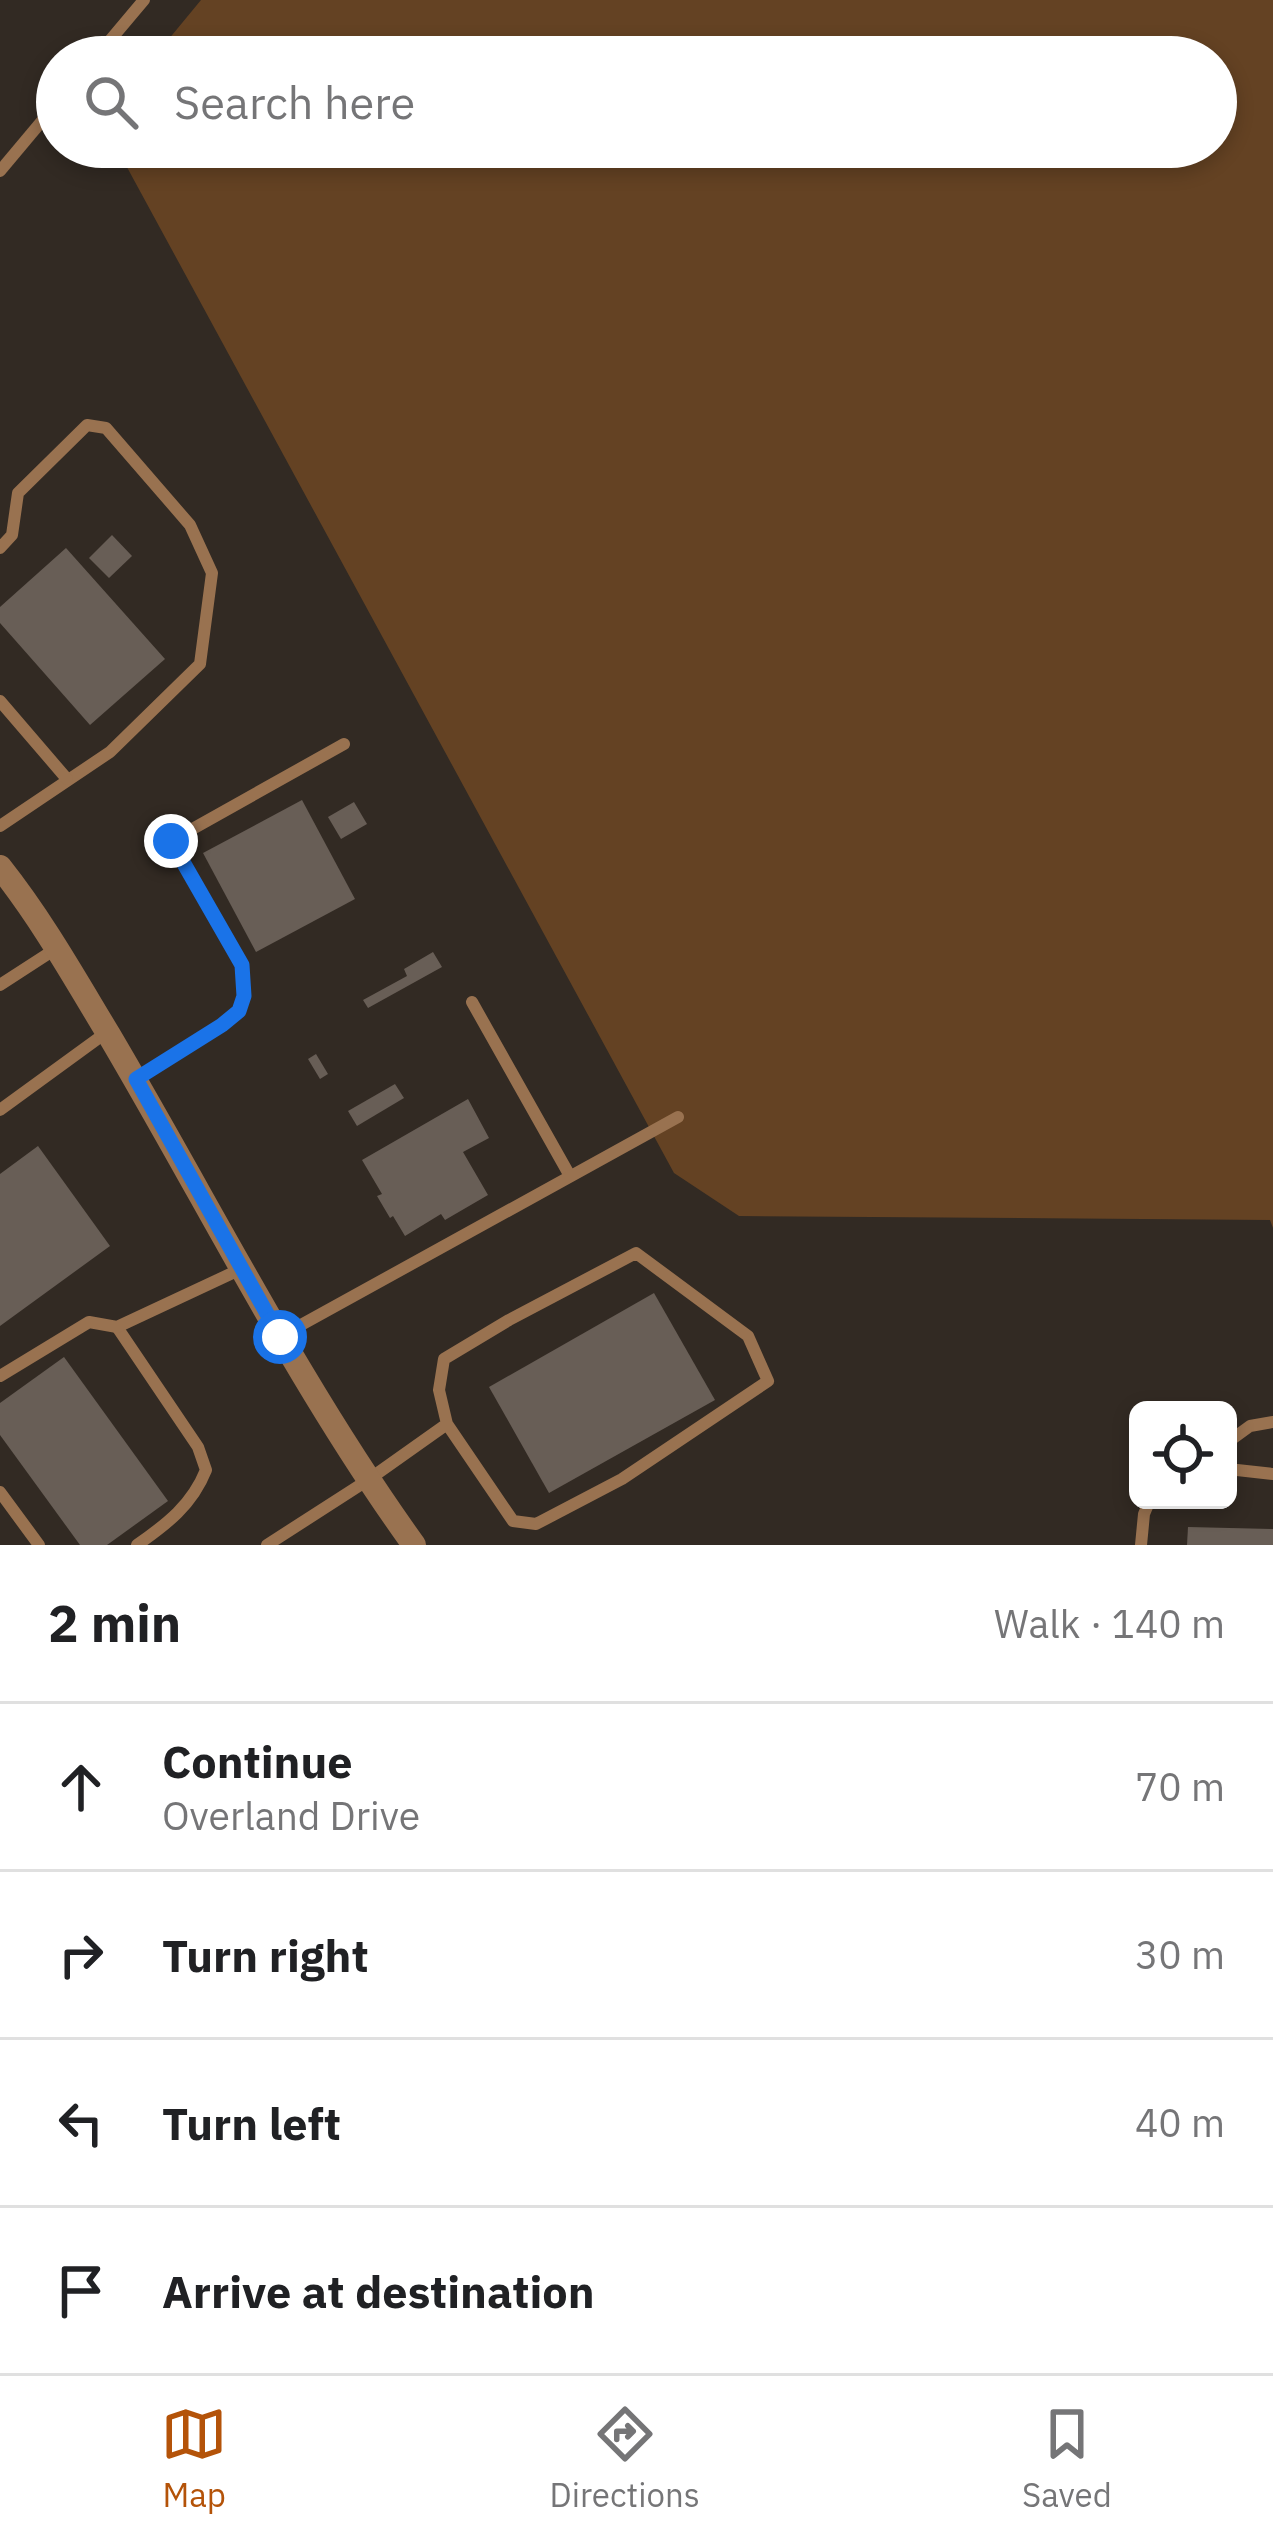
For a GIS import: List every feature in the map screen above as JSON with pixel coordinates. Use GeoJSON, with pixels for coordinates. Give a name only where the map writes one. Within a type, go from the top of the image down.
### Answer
{"type":"FeatureCollection","features":[{"type":"Feature","properties":{"kind":"street"},"geometry":{"type":"LineString","coordinates":[[0,867],[58,948],[280,1337],[414,1545]]}},
{"type":"Feature","properties":{"kind":"lane"},"geometry":{"type":"LineString","coordinates":[[114,36],[144,0]]}},
{"type":"Feature","properties":{"kind":"lane"},"geometry":{"type":"LineString","coordinates":[[0,171],[36,128]]}},
{"type":"Feature","properties":{"kind":"lane"},"geometry":{"type":"LineString","coordinates":[[0,548],[12,535],[18,493],[87,425],[106,428],[190,525],[212,573],[200,664],[110,752],[0,826]]}},
{"type":"Feature","properties":{"kind":"lane"},"geometry":{"type":"LineString","coordinates":[[0,701],[67,779]]}},
{"type":"Feature","properties":{"kind":"lane"},"geometry":{"type":"LineString","coordinates":[[136,1079],[222,1025],[239,1011],[244,996],[242,965],[171,841],[344,744]]}},
{"type":"Feature","properties":{"kind":"lane"},"geometry":{"type":"LineString","coordinates":[[0,985],[58,948]]}},
{"type":"Feature","properties":{"kind":"lane"},"geometry":{"type":"LineString","coordinates":[[472,1002],[570,1176]]}},
{"type":"Feature","properties":{"kind":"lane"},"geometry":{"type":"LineString","coordinates":[[0,1109],[107,1032]]}},
{"type":"Feature","properties":{"kind":"lane"},"geometry":{"type":"LineString","coordinates":[[280,1337],[678,1117]]}},
{"type":"Feature","properties":{"kind":"lane"},"geometry":{"type":"LineString","coordinates":[[636,1253],[748,1336],[768,1381],[622,1479],[536,1524],[513,1521],[447,1424],[439,1390],[444,1359],[636,1253]]}},
{"type":"Feature","properties":{"kind":"lane"},"geometry":{"type":"LineString","coordinates":[[0,1376],[89,1322],[117,1328],[243,1268]]}},
{"type":"Feature","properties":{"kind":"lane"},"geometry":{"type":"LineString","coordinates":[[117,1328],[198,1447],[206,1470],[198,1490],[171,1521],[136,1545]]}},
{"type":"Feature","properties":{"kind":"lane"},"geometry":{"type":"LineString","coordinates":[[1237,1435],[1250,1426],[1273,1422]]}},
{"type":"Feature","properties":{"kind":"lane"},"geometry":{"type":"LineString","coordinates":[[267,1545],[447,1424]]}},
{"type":"Feature","properties":{"kind":"lane"},"geometry":{"type":"LineString","coordinates":[[1237,1470],[1273,1474]]}},
{"type":"Feature","properties":{"kind":"lane"},"geometry":{"type":"LineString","coordinates":[[0,1492],[39,1545]]}},
{"type":"Feature","properties":{"kind":"lane"},"geometry":{"type":"LineString","coordinates":[[1142,1545],[1146,1509]]}},
{"type":"Feature","properties":{"kind":"shaded area"},"geometry":{"type":"Polygon","coordinates":[[[201,0],[1273,0],[1273,1228],[1270,1220],[739,1216],[674,1173],[127,168],[1237,168],[1237,36],[171,36],[201,0]]]}},
{"type":"Feature","properties":{"kind":"building"},"geometry":{"type":"Polygon","coordinates":[[[112,535],[132,556],[109,578],[89,558],[112,535]]]}},
{"type":"Feature","properties":{"kind":"building"},"geometry":{"type":"Polygon","coordinates":[[[66,548],[165,659],[90,725],[0,623],[0,607],[66,548]]]}},
{"type":"Feature","properties":{"kind":"building"},"geometry":{"type":"Polygon","coordinates":[[[302,800],[355,899],[256,952],[203,853],[302,800]]]}},
{"type":"Feature","properties":{"kind":"building"},"geometry":{"type":"Polygon","coordinates":[[[354,802],[367,824],[341,839],[328,817],[354,802]]]}},
{"type":"Feature","properties":{"kind":"building"},"geometry":{"type":"Polygon","coordinates":[[[433,952],[442,967],[368,1008],[363,1000],[407,976],[404,969],[433,952]]]}},
{"type":"Feature","properties":{"kind":"building"},"geometry":{"type":"Polygon","coordinates":[[[316,1054],[328,1074],[320,1079],[308,1059],[316,1054]]]}},
{"type":"Feature","properties":{"kind":"building"},"geometry":{"type":"Polygon","coordinates":[[[395,1084],[404,1098],[357,1126],[348,1111],[395,1084]]]}},
{"type":"Feature","properties":{"kind":"building"},"geometry":{"type":"Polygon","coordinates":[[[468,1099],[489,1138],[463,1152],[488,1195],[445,1220],[441,1214],[405,1236],[377,1196],[382,1194],[362,1160],[468,1099]]]}},
{"type":"Feature","properties":{"kind":"building"},"geometry":{"type":"Polygon","coordinates":[[[38,1146],[110,1246],[0,1326],[0,1174],[38,1146]]]}},
{"type":"Feature","properties":{"kind":"building"},"geometry":{"type":"Polygon","coordinates":[[[654,1293],[715,1400],[549,1493],[489,1387],[654,1293]]]}},
{"type":"Feature","properties":{"kind":"building"},"geometry":{"type":"Polygon","coordinates":[[[64,1357],[168,1501],[107,1545],[80,1545],[0,1435],[0,1403],[64,1357]]]}},
{"type":"Feature","properties":{"kind":"building"},"geometry":{"type":"Polygon","coordinates":[[[1188,1527],[1273,1529],[1273,1545],[1187,1545],[1188,1527]]]}},
{"type":"Feature","properties":{"kind":"route"},"geometry":{"type":"LineString","coordinates":[[171,841],[242,965],[244,996],[239,1011],[222,1025],[136,1079],[280,1337]]}}]}
